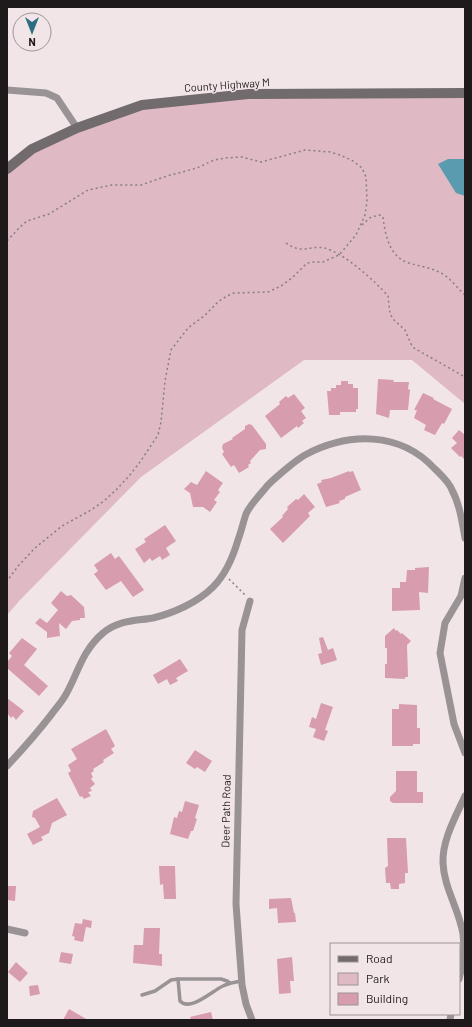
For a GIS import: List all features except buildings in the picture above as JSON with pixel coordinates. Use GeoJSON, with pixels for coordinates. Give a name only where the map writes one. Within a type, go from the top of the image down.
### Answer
{"type":"FeatureCollection","features":[{"type":"Feature","properties":{"kind":"main road","name":"County Highway M"},"geometry":{"type":"LineString","coordinates":[[7,169],[32,149],[77,128],[142,105],[248,94],[465,93]]}},
{"type":"Feature","properties":{"kind":"street"},"geometry":{"type":"LineString","coordinates":[[7,90],[46,93],[57,98],[77,128]]}},
{"type":"Feature","properties":{"kind":"street"},"geometry":{"type":"LineString","coordinates":[[7,766],[33,738],[65,697],[80,662],[102,634],[112,626],[128,621],[165,615],[180,609],[203,596],[212,588],[224,573],[238,540],[247,513],[269,484],[301,458],[320,448],[341,441],[363,439],[384,440],[406,448],[428,462],[452,488],[461,516],[465,538]]}},
{"type":"Feature","properties":{"kind":"street"},"geometry":{"type":"LineString","coordinates":[[465,578],[461,596],[445,623],[440,653],[454,724],[465,752]]}},
{"type":"Feature","properties":{"kind":"street","name":"Deer Path Road"},"geometry":{"type":"LineString","coordinates":[[250,601],[242,630],[238,738],[236,904],[242,981],[246,1004],[252,1020]]}},
{"type":"Feature","properties":{"kind":"street"},"geometry":{"type":"LineString","coordinates":[[460,975],[463,963],[463,935],[445,878],[443,862],[449,832],[465,796]]}},
{"type":"Feature","properties":{"kind":"street"},"geometry":{"type":"LineString","coordinates":[[7,929],[25,933]]}},
{"type":"Feature","properties":{"kind":"lane"},"geometry":{"type":"LineString","coordinates":[[178,979],[180,1001],[185,1004],[196,1002],[222,986],[242,981]]}},
{"type":"Feature","properties":{"kind":"lane"},"geometry":{"type":"LineString","coordinates":[[142,994],[155,991],[171,980],[178,979],[221,980],[227,981],[230,984]]}},
{"type":"Feature","properties":{"kind":"path"},"geometry":{"type":"LineString","coordinates":[[7,241],[27,222],[49,214],[88,190],[112,185],[141,185],[166,176],[197,168],[214,160],[225,158],[242,157],[261,162],[305,150],[318,150],[335,153],[352,161],[362,168],[366,176],[367,201],[365,215],[356,235],[339,255],[322,262],[306,263],[293,277],[281,286],[268,292],[255,294],[234,293],[226,296],[188,328],[171,350],[165,381],[158,435],[140,462],[129,476],[104,501],[62,526],[35,548],[19,565],[7,581]]}},
{"type":"Feature","properties":{"kind":"path"},"geometry":{"type":"LineString","coordinates":[[360,226],[371,218],[380,215],[383,217],[389,243],[397,256],[405,261],[441,273],[465,295]]}},
{"type":"Feature","properties":{"kind":"path"},"geometry":{"type":"LineString","coordinates":[[286,243],[298,250],[323,248],[339,255],[364,273],[388,296],[390,314],[394,320],[406,330],[414,348],[465,377]]}},
{"type":"Feature","properties":{"kind":"path"},"geometry":{"type":"LineString","coordinates":[[224,573],[250,601]]}},
{"type":"Feature","properties":{"kind":"green space"},"geometry":{"type":"Polygon","coordinates":[[[465,93],[465,404],[412,360],[304,360],[141,477],[7,615],[7,169],[32,149],[128,109],[210,97],[465,93]]]}},
{"type":"Feature","properties":{"kind":"water"},"geometry":{"type":"Polygon","coordinates":[[[448,159],[465,159],[465,196],[456,193],[438,164],[448,159]]]}}]}
